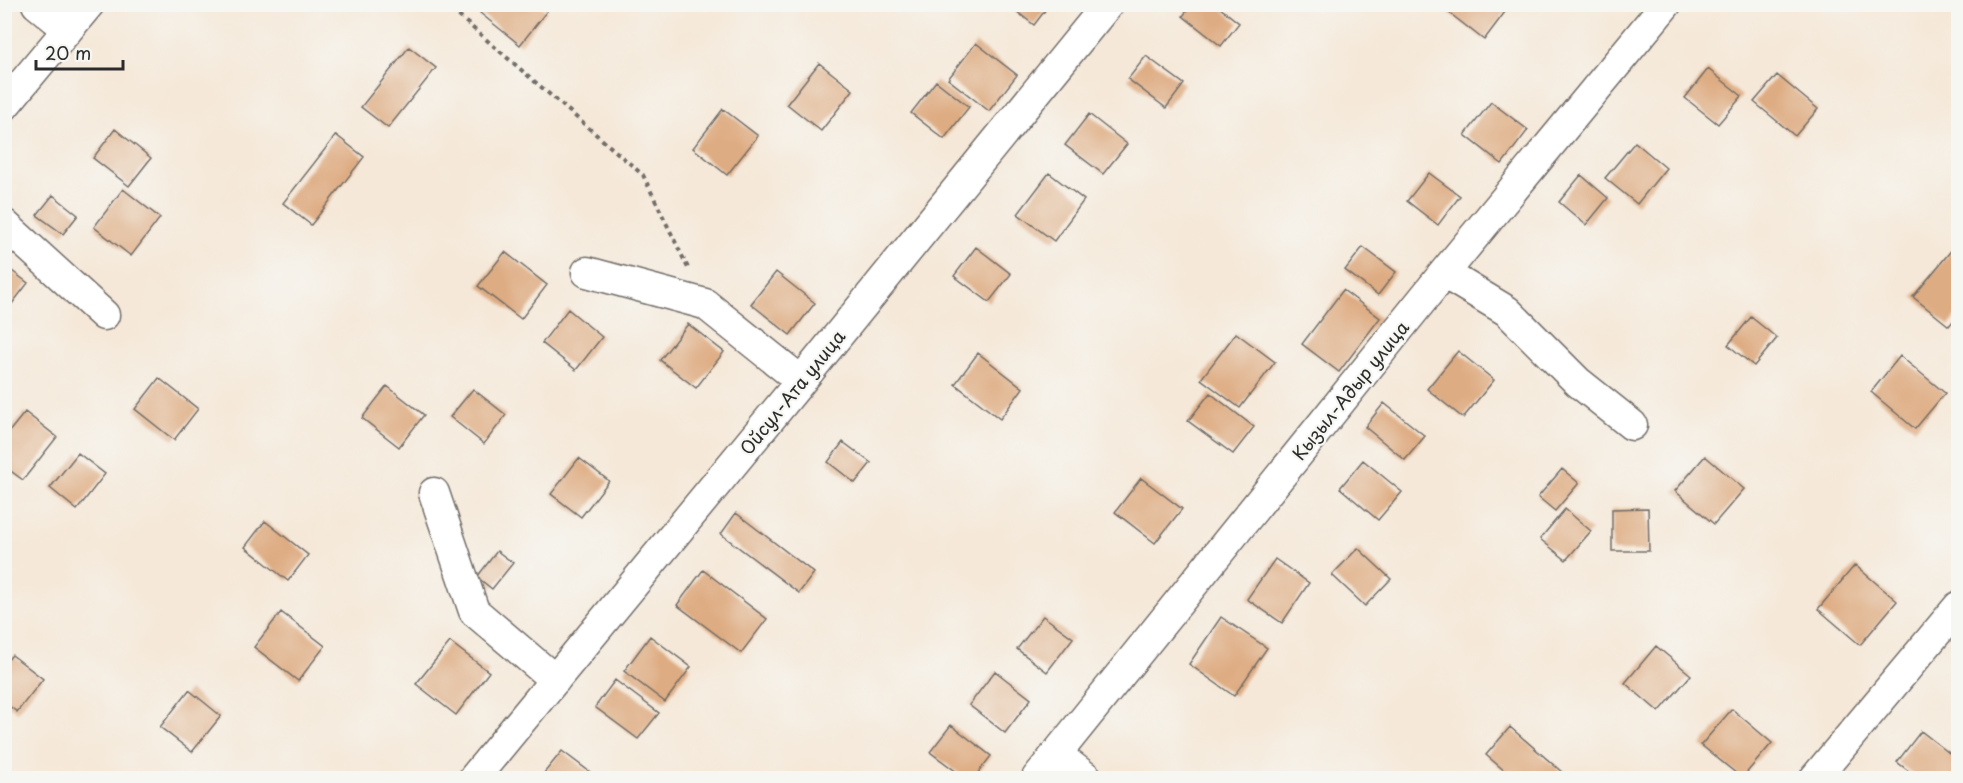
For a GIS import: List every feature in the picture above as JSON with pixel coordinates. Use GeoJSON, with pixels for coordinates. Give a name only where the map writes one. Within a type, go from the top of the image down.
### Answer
{"type":"FeatureCollection","features":[{"type":"Feature","properties":{"kind":"street"},"geometry":{"type":"LineString","coordinates":[[37,4],[68,29]]}},
{"type":"Feature","properties":{"kind":"street"},"geometry":{"type":"LineString","coordinates":[[4,106],[89,4]]}},
{"type":"Feature","properties":{"kind":"street","name":"Ойсул-Ата улица"},"geometry":{"type":"LineString","coordinates":[[474,778],[1107,4]]}},
{"type":"Feature","properties":{"kind":"street","name":"Кызыл-Адыр улица"},"geometry":{"type":"LineString","coordinates":[[1037,778],[1444,273],[1666,4]]}},
{"type":"Feature","properties":{"kind":"street"},"geometry":{"type":"LineString","coordinates":[[4,224],[104,315]]}},
{"type":"Feature","properties":{"kind":"street"},"geometry":{"type":"LineString","coordinates":[[587,273],[705,304],[801,381]]}},
{"type":"Feature","properties":{"kind":"street"},"geometry":{"type":"LineString","coordinates":[[1444,273],[1507,311],[1578,382],[1632,425]]}},
{"type":"Feature","properties":{"kind":"street"},"geometry":{"type":"LineString","coordinates":[[434,493],[474,611],[555,680]]}},
{"type":"Feature","properties":{"kind":"street"},"geometry":{"type":"LineString","coordinates":[[1815,778],[1959,607]]}},
{"type":"Feature","properties":{"kind":"street"},"geometry":{"type":"LineString","coordinates":[[1057,755],[1087,778]]}},
{"type":"Feature","properties":{"kind":"path"},"geometry":{"type":"LineString","coordinates":[[445,4],[643,175],[705,304]]}},
{"type":"Feature","properties":{"kind":"building"},"geometry":{"type":"Polygon","coordinates":[[[487,4],[539,4],[547,11],[520,45],[480,13],[487,4]]]}},
{"type":"Feature","properties":{"kind":"building"},"geometry":{"type":"Polygon","coordinates":[[[1007,4],[1050,4],[1034,25],[1007,4]]]}},
{"type":"Feature","properties":{"kind":"building"},"geometry":{"type":"Polygon","coordinates":[[[1192,4],[1215,4],[1239,23],[1221,46],[1183,16],[1192,4]]]}},
{"type":"Feature","properties":{"kind":"building"},"geometry":{"type":"Polygon","coordinates":[[[1438,4],[1511,4],[1484,40],[1438,4]]]}},
{"type":"Feature","properties":{"kind":"building"},"geometry":{"type":"Polygon","coordinates":[[[976,43],[1017,75],[989,111],[948,79],[976,43]]]}},
{"type":"Feature","properties":{"kind":"building"},"geometry":{"type":"Polygon","coordinates":[[[409,47],[436,68],[388,128],[361,107],[409,47]]]}},
{"type":"Feature","properties":{"kind":"building"},"geometry":{"type":"Polygon","coordinates":[[[1146,56],[1184,84],[1166,108],[1128,79],[1146,56]]]}},
{"type":"Feature","properties":{"kind":"building"},"geometry":{"type":"Polygon","coordinates":[[[819,63],[853,90],[821,131],[787,104],[819,63]]]}},
{"type":"Feature","properties":{"kind":"building"},"geometry":{"type":"Polygon","coordinates":[[[1708,69],[1742,96],[1718,124],[1685,98],[1708,69]]]}},
{"type":"Feature","properties":{"kind":"building"},"geometry":{"type":"Polygon","coordinates":[[[1777,75],[1818,109],[1795,136],[1754,102],[1777,75]]]}},
{"type":"Feature","properties":{"kind":"building"},"geometry":{"type":"Polygon","coordinates":[[[936,81],[969,107],[944,139],[911,113],[936,81]]]}},
{"type":"Feature","properties":{"kind":"building"},"geometry":{"type":"Polygon","coordinates":[[[1491,102],[1528,130],[1502,164],[1465,135],[1491,102]]]}},
{"type":"Feature","properties":{"kind":"building"},"geometry":{"type":"Polygon","coordinates":[[[723,109],[758,136],[727,175],[693,148],[723,109]]]}},
{"type":"Feature","properties":{"kind":"building"},"geometry":{"type":"Polygon","coordinates":[[[1089,114],[1127,144],[1103,174],[1065,145],[1089,114]]]}},
{"type":"Feature","properties":{"kind":"building"},"geometry":{"type":"Polygon","coordinates":[[[115,129],[151,158],[129,186],[93,158],[115,129]]]}},
{"type":"Feature","properties":{"kind":"building"},"geometry":{"type":"Polygon","coordinates":[[[336,135],[364,157],[311,225],[283,203],[336,135]]]}},
{"type":"Feature","properties":{"kind":"building"},"geometry":{"type":"Polygon","coordinates":[[[1635,142],[1666,168],[1637,204],[1605,178],[1635,142]]]}},
{"type":"Feature","properties":{"kind":"building"},"geometry":{"type":"Polygon","coordinates":[[[1049,173],[1084,200],[1054,241],[1018,214],[1049,173]]]}},
{"type":"Feature","properties":{"kind":"building"},"geometry":{"type":"Polygon","coordinates":[[[1429,173],[1460,196],[1438,225],[1407,201],[1429,173]]]}},
{"type":"Feature","properties":{"kind":"building"},"geometry":{"type":"Polygon","coordinates":[[[1581,175],[1608,198],[1586,225],[1559,202],[1581,175]]]}},
{"type":"Feature","properties":{"kind":"building"},"geometry":{"type":"Polygon","coordinates":[[[123,189],[160,218],[131,256],[94,227],[123,189]]]}},
{"type":"Feature","properties":{"kind":"building"},"geometry":{"type":"Polygon","coordinates":[[[53,195],[78,215],[63,234],[37,215],[53,195]]]}},
{"type":"Feature","properties":{"kind":"building"},"geometry":{"type":"Polygon","coordinates":[[[976,247],[1011,274],[989,302],[954,276],[976,247]]]}},
{"type":"Feature","properties":{"kind":"building"},"geometry":{"type":"Polygon","coordinates":[[[1363,247],[1396,272],[1378,295],[1345,270],[1363,247]]]}},
{"type":"Feature","properties":{"kind":"building"},"geometry":{"type":"Polygon","coordinates":[[[1954,247],[1958,250],[1958,315],[1949,326],[1913,297],[1954,247]]]}},
{"type":"Feature","properties":{"kind":"building"},"geometry":{"type":"Polygon","coordinates":[[[505,252],[547,285],[521,319],[478,286],[505,252]]]}},
{"type":"Feature","properties":{"kind":"building"},"geometry":{"type":"Polygon","coordinates":[[[4,265],[28,283],[8,309],[4,306],[4,265]]]}},
{"type":"Feature","properties":{"kind":"building"},"geometry":{"type":"Polygon","coordinates":[[[776,272],[815,303],[790,335],[751,304],[776,272]]]}},
{"type":"Feature","properties":{"kind":"building"},"geometry":{"type":"Polygon","coordinates":[[[1343,290],[1380,318],[1339,372],[1302,344],[1343,290]]]}},
{"type":"Feature","properties":{"kind":"building"},"geometry":{"type":"Polygon","coordinates":[[[568,309],[602,337],[576,370],[542,343],[568,309]]]}},
{"type":"Feature","properties":{"kind":"building"},"geometry":{"type":"Polygon","coordinates":[[[1751,317],[1777,338],[1754,366],[1728,345],[1751,317]]]}},
{"type":"Feature","properties":{"kind":"building"},"geometry":{"type":"Polygon","coordinates":[[[688,324],[724,352],[696,388],[660,360],[688,324]]]}},
{"type":"Feature","properties":{"kind":"building"},"geometry":{"type":"Polygon","coordinates":[[[1236,333],[1275,362],[1240,408],[1201,379],[1236,333]]]}},
{"type":"Feature","properties":{"kind":"building"},"geometry":{"type":"Polygon","coordinates":[[[1458,351],[1494,380],[1463,418],[1427,389],[1458,351]]]}},
{"type":"Feature","properties":{"kind":"building"},"geometry":{"type":"Polygon","coordinates":[[[978,353],[1023,388],[1000,419],[955,384],[978,353]]]}},
{"type":"Feature","properties":{"kind":"building"},"geometry":{"type":"Polygon","coordinates":[[[1900,356],[1945,393],[1915,429],[1871,392],[1900,356]]]}},
{"type":"Feature","properties":{"kind":"building"},"geometry":{"type":"Polygon","coordinates":[[[159,378],[198,409],[174,440],[135,409],[159,378]]]}},
{"type":"Feature","properties":{"kind":"building"},"geometry":{"type":"Polygon","coordinates":[[[387,386],[424,415],[399,447],[362,418],[387,386]]]}},
{"type":"Feature","properties":{"kind":"building"},"geometry":{"type":"Polygon","coordinates":[[[473,389],[506,415],[484,444],[450,417],[473,389]]]}},
{"type":"Feature","properties":{"kind":"building"},"geometry":{"type":"Polygon","coordinates":[[[1210,393],[1254,427],[1233,454],[1188,421],[1210,393]]]}},
{"type":"Feature","properties":{"kind":"building"},"geometry":{"type":"Polygon","coordinates":[[[1384,403],[1425,436],[1405,460],[1365,427],[1384,403]]]}},
{"type":"Feature","properties":{"kind":"building"},"geometry":{"type":"Polygon","coordinates":[[[25,412],[57,437],[23,480],[4,466],[4,438],[25,412]]]}},
{"type":"Feature","properties":{"kind":"building"},"geometry":{"type":"Polygon","coordinates":[[[843,442],[871,463],[855,483],[828,462],[843,442]]]}},
{"type":"Feature","properties":{"kind":"building"},"geometry":{"type":"Polygon","coordinates":[[[78,453],[105,474],[77,510],[50,488],[78,453]]]}},
{"type":"Feature","properties":{"kind":"building"},"geometry":{"type":"Polygon","coordinates":[[[1705,456],[1744,489],[1714,524],[1675,491],[1705,456]]]}},
{"type":"Feature","properties":{"kind":"building"},"geometry":{"type":"Polygon","coordinates":[[[579,458],[609,481],[581,517],[551,494],[579,458]]]}},
{"type":"Feature","properties":{"kind":"building"},"geometry":{"type":"Polygon","coordinates":[[[1363,460],[1402,492],[1378,520],[1340,488],[1363,460]]]}},
{"type":"Feature","properties":{"kind":"building"},"geometry":{"type":"Polygon","coordinates":[[[1562,469],[1579,483],[1555,511],[1538,497],[1562,469]]]}},
{"type":"Feature","properties":{"kind":"building"},"geometry":{"type":"Polygon","coordinates":[[[1141,478],[1182,509],[1155,543],[1115,512],[1141,478]]]}},
{"type":"Feature","properties":{"kind":"building"},"geometry":{"type":"Polygon","coordinates":[[[1648,508],[1649,551],[1612,551],[1612,509],[1648,508]]]}},
{"type":"Feature","properties":{"kind":"building"},"geometry":{"type":"Polygon","coordinates":[[[1565,509],[1591,531],[1566,560],[1540,539],[1565,509]]]}},
{"type":"Feature","properties":{"kind":"building"},"geometry":{"type":"Polygon","coordinates":[[[736,513],[814,573],[799,593],[721,534],[736,513]]]}},
{"type":"Feature","properties":{"kind":"building"},"geometry":{"type":"Polygon","coordinates":[[[265,521],[308,555],[288,581],[245,547],[265,521]]]}},
{"type":"Feature","properties":{"kind":"building"},"geometry":{"type":"Polygon","coordinates":[[[1358,548],[1391,579],[1365,606],[1332,575],[1358,548]]]}},
{"type":"Feature","properties":{"kind":"building"},"geometry":{"type":"Polygon","coordinates":[[[497,551],[513,563],[492,589],[477,577],[497,551]]]}},
{"type":"Feature","properties":{"kind":"building"},"geometry":{"type":"Polygon","coordinates":[[[1275,559],[1309,583],[1282,623],[1247,599],[1275,559]]]}},
{"type":"Feature","properties":{"kind":"building"},"geometry":{"type":"Polygon","coordinates":[[[1855,565],[1897,601],[1860,645],[1818,609],[1855,565]]]}},
{"type":"Feature","properties":{"kind":"building"},"geometry":{"type":"Polygon","coordinates":[[[703,570],[767,619],[741,653],[677,605],[703,570]]]}},
{"type":"Feature","properties":{"kind":"building"},"geometry":{"type":"Polygon","coordinates":[[[281,612],[325,646],[298,681],[254,647],[281,612]]]}},
{"type":"Feature","properties":{"kind":"building"},"geometry":{"type":"Polygon","coordinates":[[[1043,616],[1073,638],[1047,672],[1017,649],[1043,616]]]}},
{"type":"Feature","properties":{"kind":"building"},"geometry":{"type":"Polygon","coordinates":[[[1221,617],[1267,648],[1234,696],[1189,664],[1221,617]]]}},
{"type":"Feature","properties":{"kind":"building"},"geometry":{"type":"Polygon","coordinates":[[[650,636],[691,667],[665,702],[624,671],[650,636]]]}},
{"type":"Feature","properties":{"kind":"building"},"geometry":{"type":"Polygon","coordinates":[[[450,642],[489,672],[456,715],[416,684],[450,642]]]}},
{"type":"Feature","properties":{"kind":"building"},"geometry":{"type":"Polygon","coordinates":[[[1656,646],[1691,675],[1659,712],[1625,683],[1656,646]]]}},
{"type":"Feature","properties":{"kind":"building"},"geometry":{"type":"Polygon","coordinates":[[[12,655],[43,679],[17,712],[4,702],[4,664],[12,655]]]}},
{"type":"Feature","properties":{"kind":"building"},"geometry":{"type":"Polygon","coordinates":[[[995,671],[1031,699],[1005,733],[969,705],[995,671]]]}},
{"type":"Feature","properties":{"kind":"building"},"geometry":{"type":"Polygon","coordinates":[[[615,680],[659,713],[638,739],[595,707],[615,680]]]}},
{"type":"Feature","properties":{"kind":"building"},"geometry":{"type":"Polygon","coordinates":[[[189,690],[221,716],[192,752],[160,727],[189,690]]]}},
{"type":"Feature","properties":{"kind":"building"},"geometry":{"type":"Polygon","coordinates":[[[1732,709],[1772,743],[1742,778],[1701,745],[1732,709]]]}},
{"type":"Feature","properties":{"kind":"building"},"geometry":{"type":"Polygon","coordinates":[[[951,725],[991,756],[974,778],[965,778],[930,752],[951,725]]]}},
{"type":"Feature","properties":{"kind":"building"},"geometry":{"type":"Polygon","coordinates":[[[1510,727],[1563,773],[1558,778],[1513,778],[1486,755],[1510,727]]]}},
{"type":"Feature","properties":{"kind":"building"},"geometry":{"type":"Polygon","coordinates":[[[1921,731],[1958,760],[1957,778],[1918,778],[1897,762],[1921,731]]]}},
{"type":"Feature","properties":{"kind":"building"},"geometry":{"type":"Polygon","coordinates":[[[562,751],[598,778],[540,778],[562,751]]]}},
{"type":"Feature","properties":{"kind":"building"},"geometry":{"type":"Polygon","coordinates":[[[1374,774],[1422,776],[1422,778],[1374,778],[1374,774]]]}}]}
